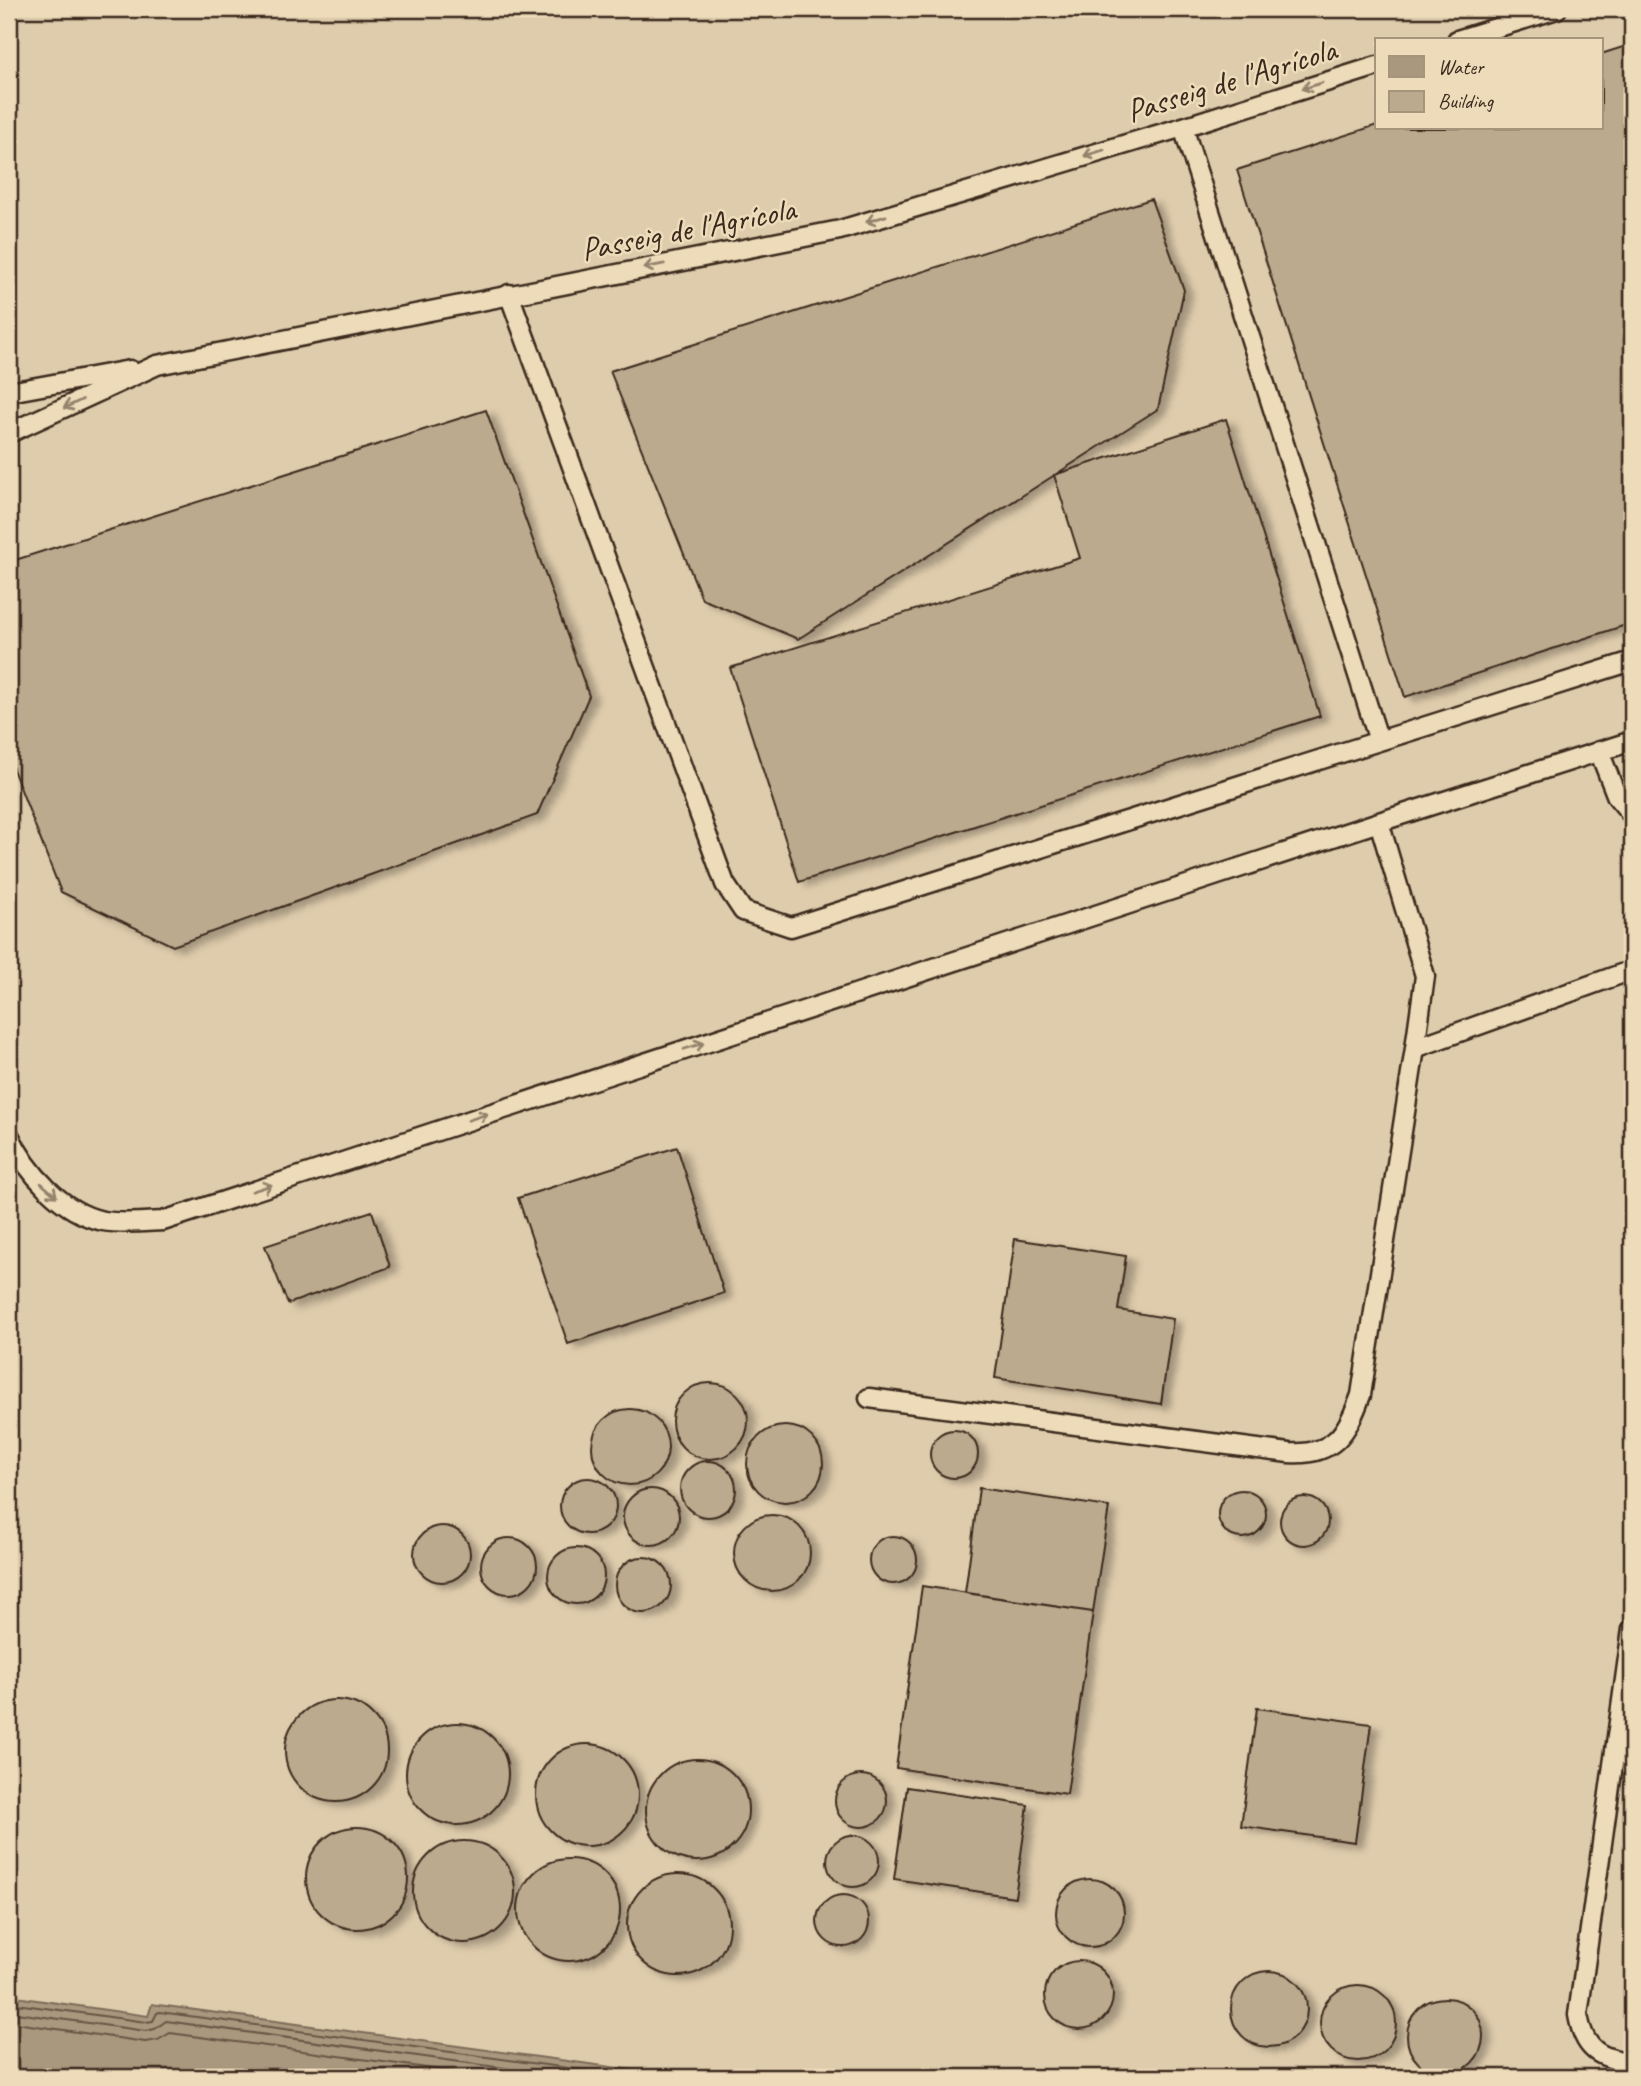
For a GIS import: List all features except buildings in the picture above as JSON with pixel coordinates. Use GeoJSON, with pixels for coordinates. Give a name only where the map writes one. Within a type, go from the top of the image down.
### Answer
{"type":"FeatureCollection","features":[{"type":"Feature","properties":{"kind":"lane"},"geometry":{"type":"LineString","coordinates":[[1464,38],[1558,9]]}},
{"type":"Feature","properties":{"kind":"lane","name":"Passeig de l'Agrícola"},"geometry":{"type":"LineString","coordinates":[[9,433],[157,365],[840,230],[1375,67]]}},
{"type":"Feature","properties":{"kind":"lane"},"geometry":{"type":"LineString","coordinates":[[1183,127],[1379,741]]}},
{"type":"Feature","properties":{"kind":"lane"},"geometry":{"type":"LineString","coordinates":[[509,294],[725,884],[743,911],[791,927],[1632,661]]}},
{"type":"Feature","properties":{"kind":"lane"},"geometry":{"type":"LineString","coordinates":[[9,392],[157,365]]}},
{"type":"Feature","properties":{"kind":"lane"},"geometry":{"type":"LineString","coordinates":[[9,1135],[18,1154],[39,1181],[66,1205],[101,1220],[134,1223],[163,1221],[1632,741]]}},
{"type":"Feature","properties":{"kind":"lane"},"geometry":{"type":"LineString","coordinates":[[1599,751],[1617,797],[1632,815]]}},
{"type":"Feature","properties":{"kind":"lane"},"geometry":{"type":"LineString","coordinates":[[869,1398],[1289,1453],[1308,1454],[1324,1449],[1339,1437],[1362,1395],[1425,976],[1379,822]]}},
{"type":"Feature","properties":{"kind":"lane"},"geometry":{"type":"LineString","coordinates":[[1415,1048],[1632,970]]}},
{"type":"Feature","properties":{"kind":"lane"},"geometry":{"type":"LineString","coordinates":[[1632,1629],[1578,2015],[1581,2033],[1590,2047],[1601,2055],[1632,2063]]}},
{"type":"Feature","properties":{"kind":"shaded area"},"geometry":{"type":"Polygon","coordinates":[[[9,9],[1632,9],[1632,2077],[684,2077],[153,2004],[149,2016],[9,1996],[9,9]]]}},
{"type":"Feature","properties":{"kind":"water"},"geometry":{"type":"Polygon","coordinates":[[[9,1996],[148,2016],[152,2004],[684,2077],[9,2077],[9,1996]]]}}]}
